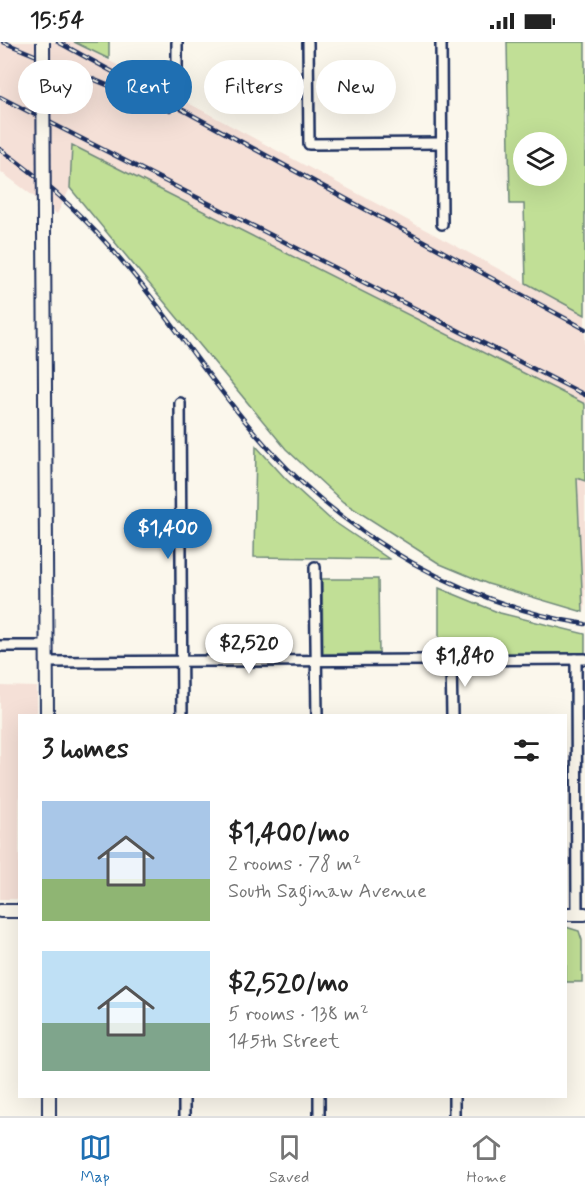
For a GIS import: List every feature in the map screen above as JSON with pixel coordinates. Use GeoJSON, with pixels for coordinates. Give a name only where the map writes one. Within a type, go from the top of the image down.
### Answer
{"type":"FeatureCollection","features":[{"type":"Feature","properties":{"kind":"main road"},"geometry":{"type":"LineString","coordinates":[[43,42],[47,714]]}},
{"type":"Feature","properties":{"kind":"main road"},"geometry":{"type":"LineString","coordinates":[[0,911],[18,911]]}},
{"type":"Feature","properties":{"kind":"main road"},"geometry":{"type":"LineString","coordinates":[[49,1098],[50,1116]]}},
{"type":"Feature","properties":{"kind":"street"},"geometry":{"type":"LineString","coordinates":[[177,42],[177,60]]}},
{"type":"Feature","properties":{"kind":"street"},"geometry":{"type":"LineString","coordinates":[[308,42],[309,144],[441,143]]}},
{"type":"Feature","properties":{"kind":"street"},"geometry":{"type":"LineString","coordinates":[[441,42],[442,224]]}},
{"type":"Feature","properties":{"kind":"street"},"geometry":{"type":"LineString","coordinates":[[180,403],[182,714]]}},
{"type":"Feature","properties":{"kind":"street"},"geometry":{"type":"LineString","coordinates":[[315,567],[317,714]]}},
{"type":"Feature","properties":{"kind":"street"},"geometry":{"type":"LineString","coordinates":[[0,646],[47,645]]}},
{"type":"Feature","properties":{"kind":"street"},"geometry":{"type":"LineString","coordinates":[[47,662],[580,659],[581,854],[576,914]]}},
{"type":"Feature","properties":{"kind":"street"},"geometry":{"type":"LineString","coordinates":[[451,660],[452,714]]}},
{"type":"Feature","properties":{"kind":"street"},"geometry":{"type":"LineString","coordinates":[[184,1098],[184,1116]]}},
{"type":"Feature","properties":{"kind":"street"},"geometry":{"type":"LineString","coordinates":[[319,1098],[319,1116]]}},
{"type":"Feature","properties":{"kind":"street"},"geometry":{"type":"LineString","coordinates":[[454,1098],[454,1116]]}},
{"type":"Feature","properties":{"kind":"shaded area"},"geometry":{"type":"Polygon","coordinates":[[[0,42],[74,42],[108,60],[105,60],[105,114],[192,114],[192,105],[204,111],[204,114],[209,114],[585,315],[585,404],[72,146],[70,188],[57,214],[0,171],[0,42]]]}},
{"type":"Feature","properties":{"kind":"shaded area"},"geometry":{"type":"Polygon","coordinates":[[[577,478],[585,481],[585,612],[582,603],[577,478]]]}},
{"type":"Feature","properties":{"kind":"shaded area"},"geometry":{"type":"Polygon","coordinates":[[[0,686],[37,687],[37,714],[18,714],[18,899],[0,899],[0,686]]]}},
{"type":"Feature","properties":{"kind":"green space"},"geometry":{"type":"Polygon","coordinates":[[[74,42],[109,42],[109,59],[74,42]]]}},
{"type":"Feature","properties":{"kind":"green space"},"geometry":{"type":"Polygon","coordinates":[[[507,42],[585,42],[585,315],[526,283],[524,204],[510,204],[507,42]]]}},
{"type":"Feature","properties":{"kind":"green space"},"geometry":{"type":"Polygon","coordinates":[[[72,145],[585,404],[585,481],[577,478],[583,612],[488,584],[440,564],[343,502],[286,449],[70,188],[72,145]]]}},
{"type":"Feature","properties":{"kind":"green space"},"geometry":{"type":"Polygon","coordinates":[[[256,446],[286,479],[330,519],[389,559],[254,557],[256,446]]]}},
{"type":"Feature","properties":{"kind":"green space"},"geometry":{"type":"Polygon","coordinates":[[[322,579],[378,579],[379,653],[323,654],[322,579]]]}},
{"type":"Feature","properties":{"kind":"green space"},"geometry":{"type":"Polygon","coordinates":[[[439,588],[500,613],[585,634],[585,653],[439,654],[439,588]]]}},
{"type":"Feature","properties":{"kind":"green space"},"geometry":{"type":"Polygon","coordinates":[[[567,927],[579,931],[582,940],[582,982],[567,982],[567,927]]]}},
{"type":"Feature","properties":{"kind":"railway"},"geometry":{"type":"LineString","coordinates":[[3,42],[105,84]]}},
{"type":"Feature","properties":{"kind":"railway"},"geometry":{"type":"LineString","coordinates":[[58,42],[585,329]]}},
{"type":"Feature","properties":{"kind":"railway"},"geometry":{"type":"LineString","coordinates":[[0,97],[585,395]]}},
{"type":"Feature","properties":{"kind":"railway"},"geometry":{"type":"LineString","coordinates":[[0,149],[43,182],[96,232],[149,295],[269,449],[335,511],[412,563],[454,584],[541,615],[585,624]]}}]}
